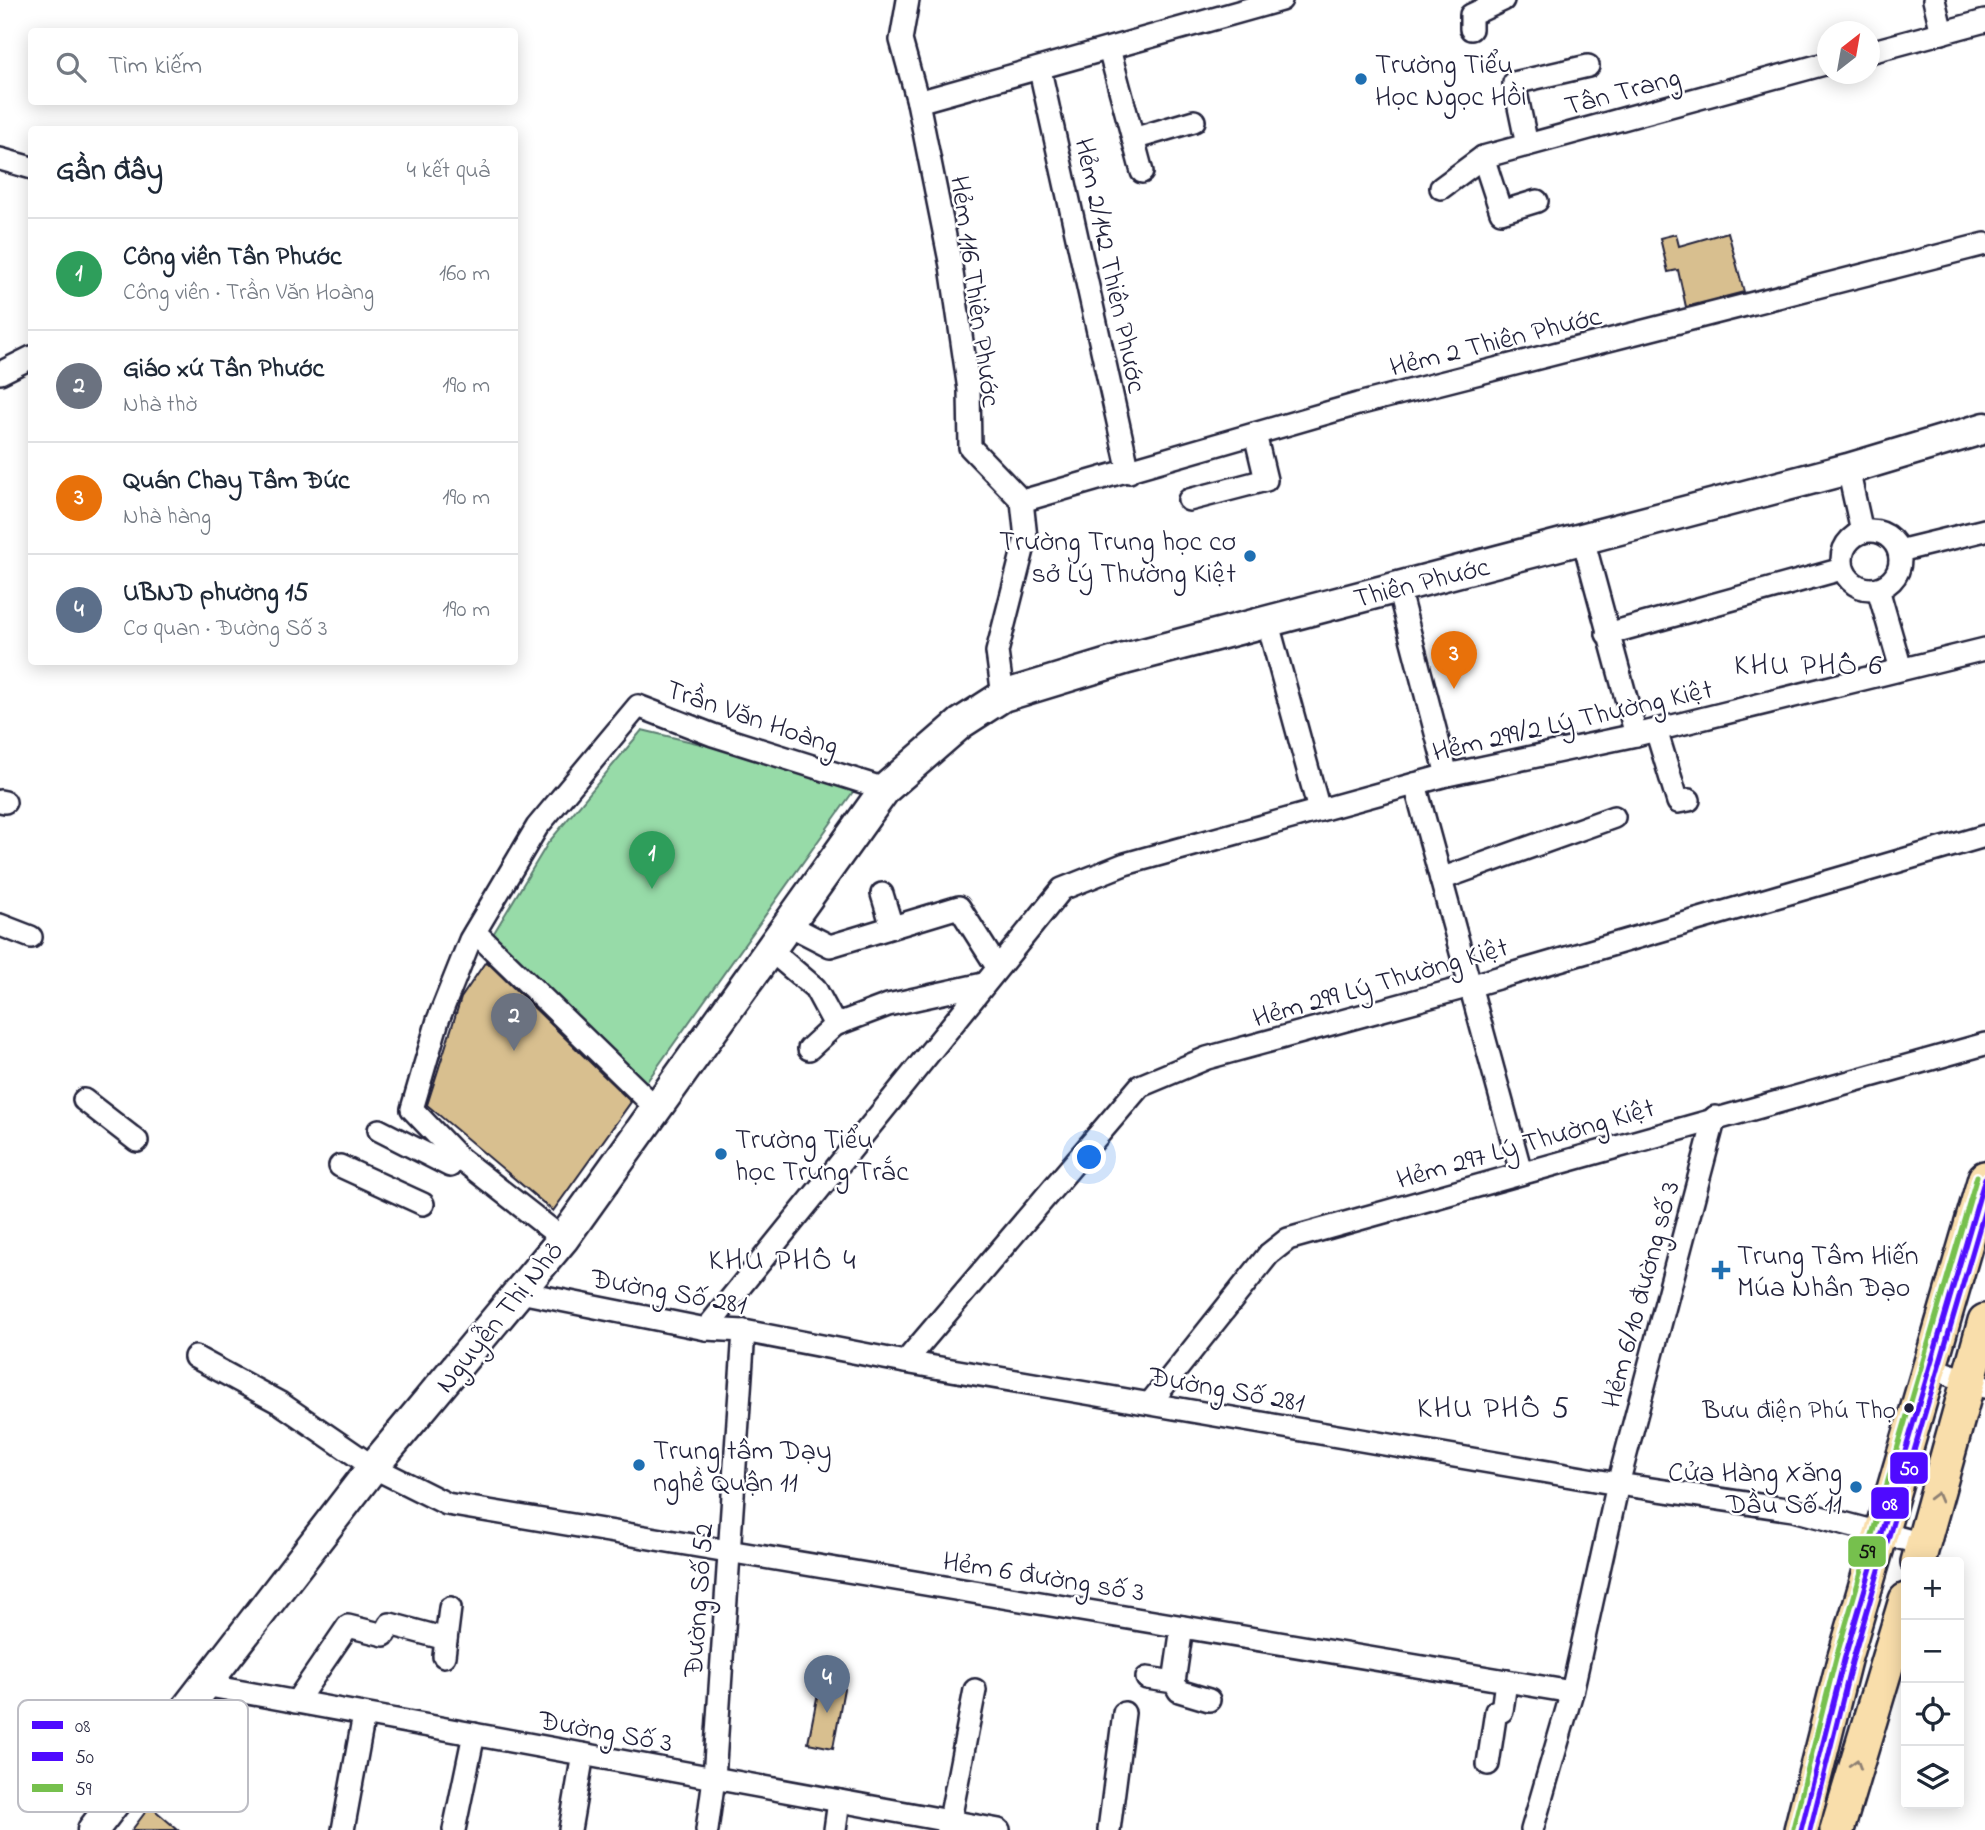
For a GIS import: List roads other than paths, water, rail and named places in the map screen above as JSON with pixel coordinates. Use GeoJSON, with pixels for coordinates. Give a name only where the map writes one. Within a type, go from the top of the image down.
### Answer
{"type":"FeatureCollection","features":[{"type":"Feature","properties":{"kind":"main road"},"geometry":{"type":"LineString","coordinates":[[1801,1830],[1844,1660],[1985,1178]]}},
{"type":"Feature","properties":{"kind":"main road"},"geometry":{"type":"LineString","coordinates":[[1921,1553],[1976,1383],[1985,1321]]}},
{"type":"Feature","properties":{"kind":"main road"},"geometry":{"type":"LineString","coordinates":[[1837,1830],[1901,1617]]}},
{"type":"Feature","properties":{"kind":"street","name":"Hẻm 116 Thiên Phước"},"geometry":{"type":"LineString","coordinates":[[908,0],[901,40],[918,102],[951,266],[969,390],[970,447],[1022,501]]}},
{"type":"Feature","properties":{"kind":"street"},"geometry":{"type":"LineString","coordinates":[[918,102],[1040,70],[1281,0]]}},
{"type":"Feature","properties":{"kind":"street"},"geometry":{"type":"LineString","coordinates":[[1934,0],[1942,33]]}},
{"type":"Feature","properties":{"kind":"street"},"geometry":{"type":"LineString","coordinates":[[1471,29],[1471,15],[1492,2]]}},
{"type":"Feature","properties":{"kind":"street"},"geometry":{"type":"LineString","coordinates":[[1880,49],[1985,21]]}},
{"type":"Feature","properties":{"kind":"street"},"geometry":{"type":"LineString","coordinates":[[1109,49],[1142,172]]}},
{"type":"Feature","properties":{"kind":"street"},"geometry":{"type":"LineString","coordinates":[[1527,145],[1514,83],[1588,66]]}},
{"type":"Feature","properties":{"kind":"street","name":"Tân Trang"},"geometry":{"type":"LineString","coordinates":[[1440,188],[1483,156],[1817,66]]}},
{"type":"Feature","properties":{"kind":"street","name":"Hẻm 2/142 Thiên Phước"},"geometry":{"type":"LineString","coordinates":[[1040,70],[1129,472]]}},
{"type":"Feature","properties":{"kind":"street"},"geometry":{"type":"LineString","coordinates":[[1133,139],[1194,121]]}},
{"type":"Feature","properties":{"kind":"street"},"geometry":{"type":"LineString","coordinates":[[1483,156],[1501,212],[1537,201]]}},
{"type":"Feature","properties":{"kind":"street"},"geometry":{"type":"LineString","coordinates":[[0,159],[28,167]]}},
{"type":"Feature","properties":{"kind":"street","name":"Hẻm 2 Thiên Phước"},"geometry":{"type":"LineString","coordinates":[[1022,501],[1358,404],[1985,244]]}},
{"type":"Feature","properties":{"kind":"street"},"geometry":{"type":"LineString","coordinates":[[0,373],[28,360]]}},
{"type":"Feature","properties":{"kind":"street","name":"Thiên Phước"},"geometry":{"type":"LineString","coordinates":[[886,789],[961,723],[1003,696],[1267,620],[1848,469],[1985,428]]}},
{"type":"Feature","properties":{"kind":"street"},"geometry":{"type":"LineString","coordinates":[[1189,500],[1266,481],[1255,434]]}},
{"type":"Feature","properties":{"kind":"street"},"geometry":{"type":"LineString","coordinates":[[1848,469],[1862,532]]}},
{"type":"Feature","properties":{"kind":"street"},"geometry":{"type":"LineString","coordinates":[[1003,696],[997,652],[1026,538],[1022,501]]}},
{"type":"Feature","properties":{"kind":"street"},"geometry":{"type":"LineString","coordinates":[[1899,551],[1985,530]]}},
{"type":"Feature","properties":{"kind":"street"},"geometry":{"type":"LineString","coordinates":[[1871,531],[1889,536],[1899,551],[1899,570],[1894,579],[1878,589],[1861,588],[1853,583],[1842,569],[1841,560],[1847,542],[1862,532],[1871,531]]}},
{"type":"Feature","properties":{"kind":"street"},"geometry":{"type":"LineString","coordinates":[[1583,539],[1607,634],[1646,733],[1678,802],[1689,800]]}},
{"type":"Feature","properties":{"kind":"street"},"geometry":{"type":"LineString","coordinates":[[1607,634],[1842,569]]}},
{"type":"Feature","properties":{"kind":"street"},"geometry":{"type":"LineString","coordinates":[[1398,588],[1447,775]]}},
{"type":"Feature","properties":{"kind":"street"},"geometry":{"type":"LineString","coordinates":[[1878,589],[1901,668]]}},
{"type":"Feature","properties":{"kind":"street"},"geometry":{"type":"LineString","coordinates":[[1267,620],[1319,810]]}},
{"type":"Feature","properties":{"kind":"street","name":"Hẻm 299/2 Lý Thường Kiệt"},"geometry":{"type":"LineString","coordinates":[[706,1329],[1062,889],[1125,864],[1415,783],[1646,733],[1985,649]]}},
{"type":"Feature","properties":{"kind":"street","name":"Trần Văn Hoàng"},"geometry":{"type":"LineString","coordinates":[[563,1239],[457,1156],[412,1109],[438,1020],[475,932],[537,827],[638,706],[713,735],[886,789]]}},
{"type":"Feature","properties":{"kind":"street"},"geometry":{"type":"LineString","coordinates":[[1415,783],[1521,1172]]}},
{"type":"Feature","properties":{"kind":"street","name":"Nguyễn Thị Nhỏ"},"geometry":{"type":"LineString","coordinates":[[193,1700],[373,1467],[563,1239],[655,1107],[886,789]]}},
{"type":"Feature","properties":{"kind":"street"},"geometry":{"type":"LineString","coordinates":[[1441,879],[1614,817]]}},
{"type":"Feature","properties":{"kind":"street","name":"Hẻm 299 Lý Thường Kiệt"},"geometry":{"type":"LineString","coordinates":[[905,1362],[1140,1086],[1207,1058],[1470,986],[1985,836]]}},
{"type":"Feature","properties":{"kind":"street"},"geometry":{"type":"LineString","coordinates":[[882,894],[892,927]]}},
{"type":"Feature","properties":{"kind":"street"},"geometry":{"type":"LineString","coordinates":[[788,924],[830,946],[959,907],[990,975],[888,1005],[835,1025],[809,1049]]}},
{"type":"Feature","properties":{"kind":"street"},"geometry":{"type":"LineString","coordinates":[[0,925],[32,937]]}},
{"type":"Feature","properties":{"kind":"street"},"geometry":{"type":"LineString","coordinates":[[475,932],[655,1107]]}},
{"type":"Feature","properties":{"kind":"street"},"geometry":{"type":"LineString","coordinates":[[769,949],[815,988],[835,1025]]}},
{"type":"Feature","properties":{"kind":"street","name":"Hẻm 297 Lý Thường Kiệt"},"geometry":{"type":"LineString","coordinates":[[1150,1403],[1269,1254],[1287,1239],[1715,1117],[1985,1044]]}},
{"type":"Feature","properties":{"kind":"street"},"geometry":{"type":"LineString","coordinates":[[84,1100],[137,1141]]}},
{"type":"Feature","properties":{"kind":"street","name":"Hẻm 6/10 đường số 3"},"geometry":{"type":"LineString","coordinates":[[1572,1692],[1618,1484],[1715,1117]]}},
{"type":"Feature","properties":{"kind":"street"},"geometry":{"type":"LineString","coordinates":[[379,1130],[450,1166]]}},
{"type":"Feature","properties":{"kind":"street"},"geometry":{"type":"LineString","coordinates":[[340,1166],[423,1204]]}},
{"type":"Feature","properties":{"kind":"street","name":"Đường Số 281"},"geometry":{"type":"LineString","coordinates":[[520,1292],[706,1329],[744,1331],[905,1362],[1618,1484],[1794,1510],[1881,1534],[1921,1553]]}},
{"type":"Feature","properties":{"kind":"street","name":"Đường Số 52"},"geometry":{"type":"LineString","coordinates":[[707,1830],[714,1778],[727,1551],[744,1331]]}},
{"type":"Feature","properties":{"kind":"street","name":"Hẻm 6 đường số 3"},"geometry":{"type":"LineString","coordinates":[[195,1357],[280,1403],[373,1467],[447,1504],[1572,1692]]}},
{"type":"Feature","properties":{"kind":"street"},"geometry":{"type":"LineString","coordinates":[[1931,1368],[1976,1383]]}},
{"type":"Feature","properties":{"kind":"street"},"geometry":{"type":"LineString","coordinates":[[296,1702],[348,1626],[384,1635],[390,1624],[445,1648],[450,1608]]}},
{"type":"Feature","properties":{"kind":"street"},"geometry":{"type":"LineString","coordinates":[[1182,1627],[1174,1682],[1179,1691],[1209,1700]]}},
{"type":"Feature","properties":{"kind":"street"},"geometry":{"type":"LineString","coordinates":[[1147,1678],[1174,1682]]}},
{"type":"Feature","properties":{"kind":"street"},"geometry":{"type":"LineString","coordinates":[[1488,1764],[1496,1711],[1502,1711],[1506,1681]]}},
{"type":"Feature","properties":{"kind":"street","name":"Đường Số 3"},"geometry":{"type":"LineString","coordinates":[[204,1685],[839,1801],[949,1826],[999,1830]]}},
{"type":"Feature","properties":{"kind":"street"},"geometry":{"type":"LineString","coordinates":[[949,1826],[975,1690]]}},
{"type":"Feature","properties":{"kind":"street"},"geometry":{"type":"LineString","coordinates":[[1532,1830],[1572,1692]]}},
{"type":"Feature","properties":{"kind":"street"},"geometry":{"type":"LineString","coordinates":[[1109,1830],[1124,1713]]}},
{"type":"Feature","properties":{"kind":"street"},"geometry":{"type":"LineString","coordinates":[[343,1830],[364,1715]]}},
{"type":"Feature","properties":{"kind":"street"},"geometry":{"type":"LineString","coordinates":[[454,1830],[474,1734]]}},
{"type":"Feature","properties":{"kind":"street"},"geometry":{"type":"LineString","coordinates":[[570,1830],[583,1754]]}},
{"type":"Feature","properties":{"kind":"street"},"geometry":{"type":"LineString","coordinates":[[835,1830],[839,1801]]}},
{"type":"Feature","properties":{"kind":"street","name":"Nguyễn Thị Nhỏ"},"geometry":{"type":"LineString","coordinates":[[93,1830],[107,1812]]}},
{"type":"Feature","properties":{"kind":"place","name":"Trường Tiểu Học Ngọc Hồi"},"geometry":{"type":"Point","coordinates":[1361,79]}},
{"type":"Feature","properties":{"kind":"place","name":"Trường Trung học cơ sở Lý Thường Kiệt"},"geometry":{"type":"Point","coordinates":[1250,556]}},
{"type":"Feature","properties":{"kind":"place","name":"Quán Chay Tâm Đức"},"geometry":{"type":"Point","coordinates":[1454,689]}},
{"type":"Feature","properties":{"kind":"place","name":"Công viên Tân Phước"},"geometry":{"type":"Point","coordinates":[652,889]}},
{"type":"Feature","properties":{"kind":"place","name":"Giáo xứ Tân Phước"},"geometry":{"type":"Point","coordinates":[514,1051]}},
{"type":"Feature","properties":{"kind":"place","name":"Trường Tiểu học Trưng Trắc"},"geometry":{"type":"Point","coordinates":[721,1154]}},
{"type":"Feature","properties":{"kind":"place","name":"Trung Tâm Hiến Múa Nhân Đạo"},"geometry":{"type":"Point","coordinates":[1721,1270]}},
{"type":"Feature","properties":{"kind":"place","name":"Bưu điện Phú Thọ"},"geometry":{"type":"Point","coordinates":[1909,1408]}},
{"type":"Feature","properties":{"kind":"place","name":"Trung tâm Dạy nghề Quận 11"},"geometry":{"type":"Point","coordinates":[639,1465]}},
{"type":"Feature","properties":{"kind":"place","name":"Cửa Hàng Xăng Dầu Số 11"},"geometry":{"type":"Point","coordinates":[1856,1487]}},
{"type":"Feature","properties":{"kind":"place","name":"UBND phường 15"},"geometry":{"type":"Point","coordinates":[827,1713]}},
{"type":"Feature","properties":{"kind":"district","name":"KHU PHỐ 6"},"geometry":{"type":"Point","coordinates":[1809,664]}},
{"type":"Feature","properties":{"kind":"district","name":"KHU PHỐ 4"},"geometry":{"type":"Point","coordinates":[783,1259]}},
{"type":"Feature","properties":{"kind":"district","name":"KHU PHỐ 5"},"geometry":{"type":"Point","coordinates":[1494,1407]}}]}
